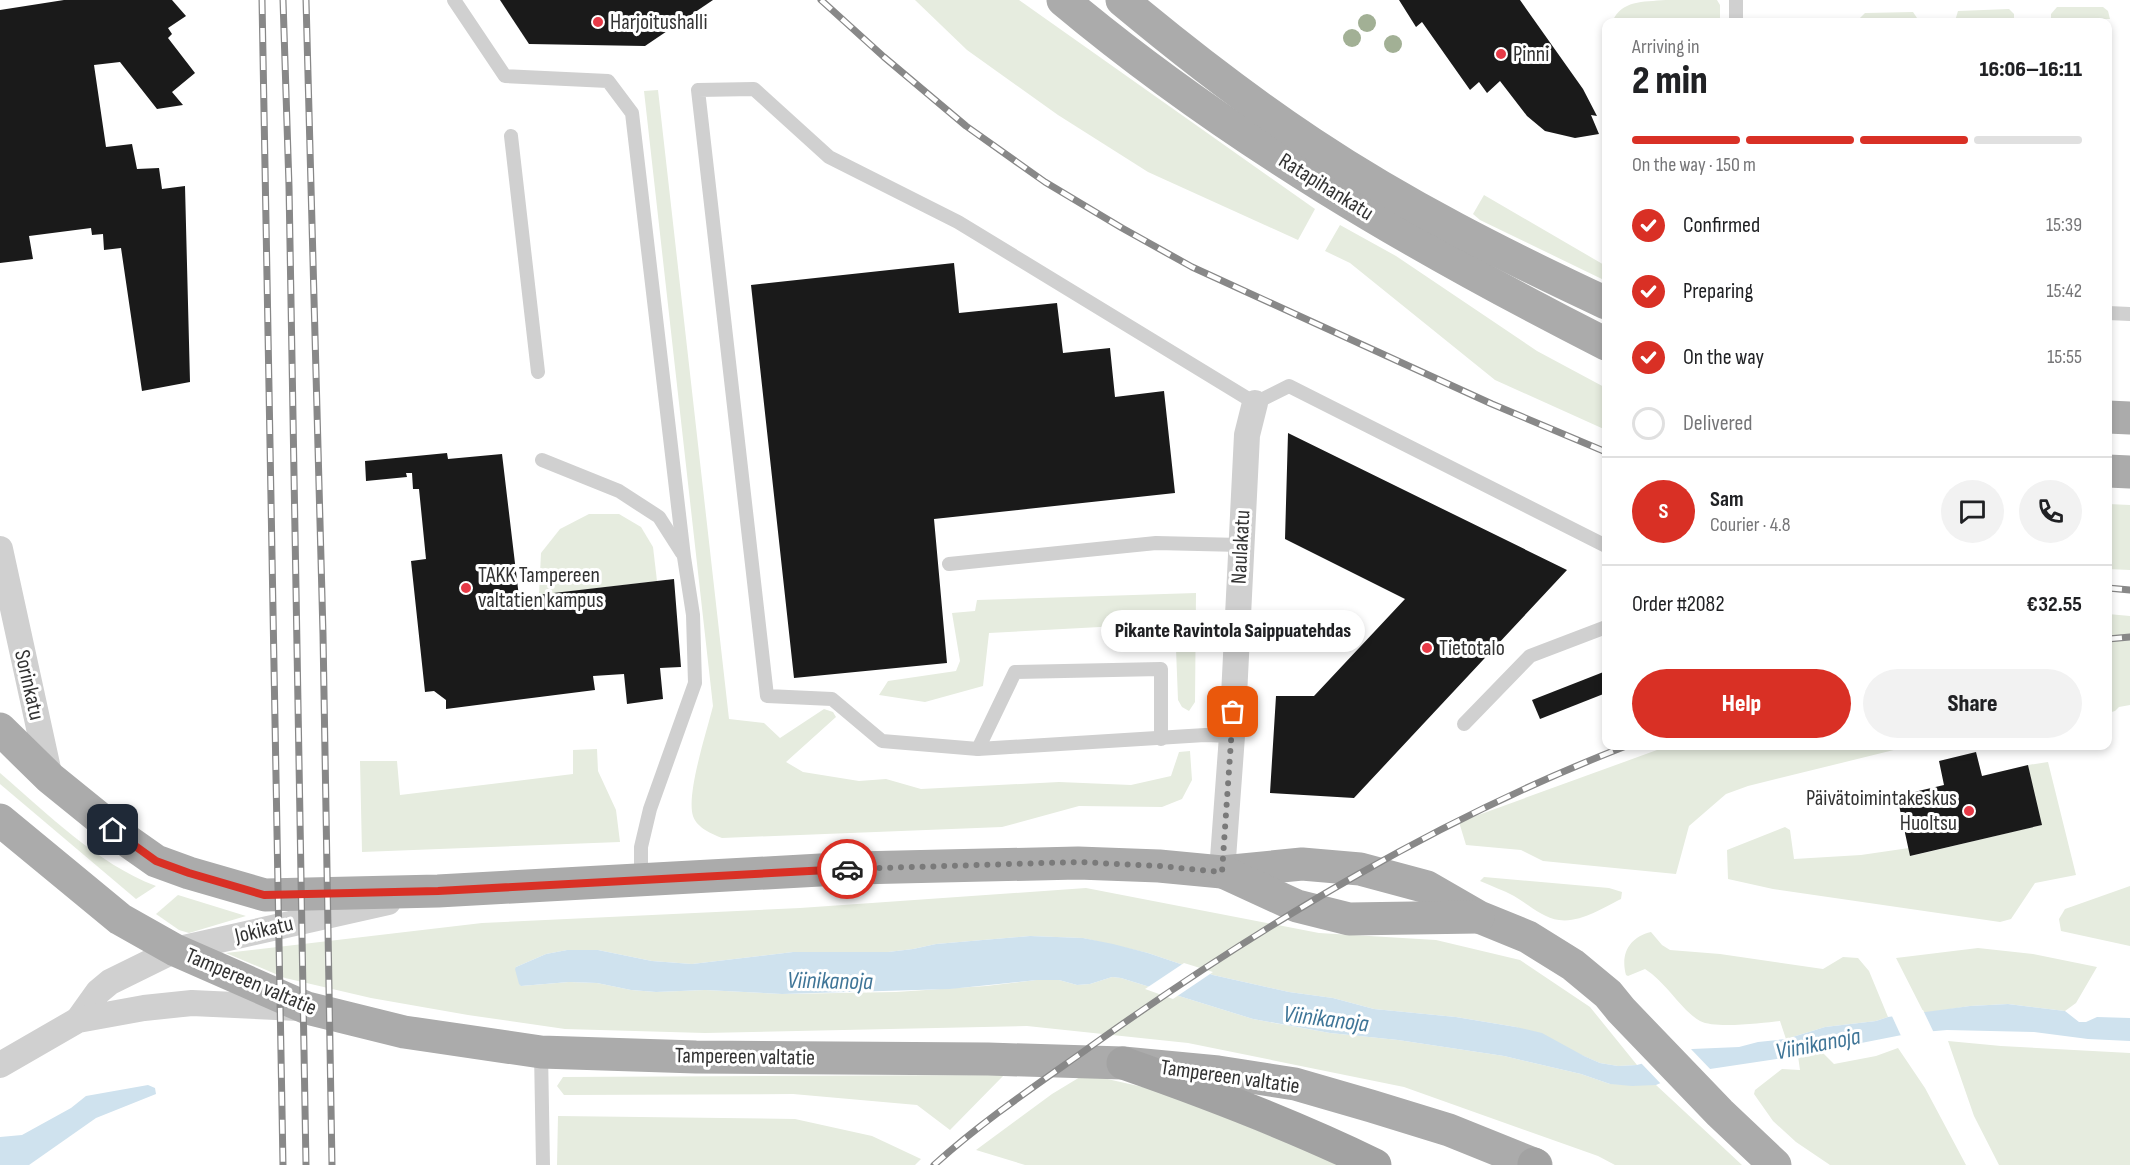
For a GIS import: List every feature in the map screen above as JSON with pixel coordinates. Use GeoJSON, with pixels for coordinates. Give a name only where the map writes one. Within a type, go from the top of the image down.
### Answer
{"type":"FeatureCollection","features":[{"type":"Feature","properties":{"kind":"highway"},"geometry":{"type":"LineString","coordinates":[[1124,1062],[1232,1101],[1375,1165]]}},
{"type":"Feature","properties":{"kind":"main road","name":"Ratapihankatu"},"geometry":{"type":"LineString","coordinates":[[1063,0],[1133,57],[1304,174],[1522,302],[1602,342]]}},
{"type":"Feature","properties":{"kind":"main road","name":"Ratapihankatu"},"geometry":{"type":"LineString","coordinates":[[1122,0],[1265,111],[1362,175],[1428,213],[1546,275],[1602,301]]}},
{"type":"Feature","properties":{"kind":"main road"},"geometry":{"type":"LineString","coordinates":[[2112,417],[2130,418]]}},
{"type":"Feature","properties":{"kind":"main road"},"geometry":{"type":"LineString","coordinates":[[2112,471],[2130,472]]}},
{"type":"Feature","properties":{"kind":"main road"},"geometry":{"type":"LineString","coordinates":[[0,729],[50,778],[156,861],[264,895],[438,891],[856,868],[1078,862],[1222,872],[1302,864],[1360,869],[1427,887],[1479,917],[1528,938],[1573,964],[1608,994],[1720,1113],[1775,1165]]}},
{"type":"Feature","properties":{"kind":"main road","name":"Tampereen valtatie"},"geometry":{"type":"LineString","coordinates":[[0,820],[120,920],[175,950],[307,1008],[404,1032],[540,1052],[696,1057],[1124,1062],[1218,1072],[1295,1084],[1449,1130],[1535,1165]]}},
{"type":"Feature","properties":{"kind":"main road"},"geometry":{"type":"LineString","coordinates":[[1222,872],[1297,906],[1349,919],[1479,917]]}},
{"type":"Feature","properties":{"kind":"street","name":"Naulakatu"},"geometry":{"type":"LineString","coordinates":[[1222,872],[1232,736],[1246,435],[1255,403]]}},
{"type":"Feature","properties":{"kind":"street","name":"Sorinkatu"},"geometry":{"type":"LineString","coordinates":[[0,549],[4,599],[50,778]]}},
{"type":"Feature","properties":{"kind":"street","name":"Jokikatu"},"geometry":{"type":"LineString","coordinates":[[78,1020],[98,992],[110,982],[175,950],[438,891]]}},
{"type":"Feature","properties":{"kind":"street","name":"Jokikatu"},"geometry":{"type":"LineString","coordinates":[[0,1065],[78,1020],[144,1008],[192,1003],[307,1008]]}},
{"type":"Feature","properties":{"kind":"lane"},"geometry":{"type":"LineString","coordinates":[[454,0],[505,76],[608,81],[632,113],[684,557],[693,615],[695,683],[650,809],[641,847],[641,879]]}},
{"type":"Feature","properties":{"kind":"lane"},"geometry":{"type":"LineString","coordinates":[[1736,0],[1736,18]]}},
{"type":"Feature","properties":{"kind":"lane"},"geometry":{"type":"LineString","coordinates":[[1232,736],[1205,735],[978,749],[882,741],[832,699],[767,696],[698,90],[754,89],[829,157],[958,222],[1255,403],[1289,386],[1602,544]]}},
{"type":"Feature","properties":{"kind":"lane"},"geometry":{"type":"LineString","coordinates":[[511,136],[538,372]]}},
{"type":"Feature","properties":{"kind":"lane"},"geometry":{"type":"LineString","coordinates":[[2112,313],[2130,314]]}},
{"type":"Feature","properties":{"kind":"lane"},"geometry":{"type":"LineString","coordinates":[[542,460],[619,491],[659,517],[684,557]]}},
{"type":"Feature","properties":{"kind":"lane"},"geometry":{"type":"LineString","coordinates":[[949,564],[1156,543],[1241,545]]}},
{"type":"Feature","properties":{"kind":"lane"},"geometry":{"type":"LineString","coordinates":[[1464,724],[1530,656],[1602,629]]}},
{"type":"Feature","properties":{"kind":"lane"},"geometry":{"type":"LineString","coordinates":[[978,749],[1015,672],[1161,669],[1161,739]]}},
{"type":"Feature","properties":{"kind":"lane"},"geometry":{"type":"LineString","coordinates":[[540,1052],[543,1165]]}},
{"type":"Feature","properties":{"kind":"shaded area"},"geometry":{"type":"Polygon","coordinates":[[[915,0],[1019,0],[1315,209],[1298,240],[1148,172],[1058,115],[967,50],[915,0]]]}},
{"type":"Feature","properties":{"kind":"shaded area"},"geometry":{"type":"Polygon","coordinates":[[[1717,0],[1720,5],[1720,18],[1614,18],[1627,6],[1641,2],[1717,0]]]}},
{"type":"Feature","properties":{"kind":"shaded area"},"geometry":{"type":"Polygon","coordinates":[[[2057,7],[2103,7],[2108,11],[2110,18],[2051,18],[2051,14],[2057,7]]]}},
{"type":"Feature","properties":{"kind":"shaded area"},"geometry":{"type":"Polygon","coordinates":[[[2009,9],[2014,14],[2014,18],[1956,18],[1958,11],[2009,9]]]}},
{"type":"Feature","properties":{"kind":"shaded area"},"geometry":{"type":"Polygon","coordinates":[[[1913,12],[1917,18],[1860,18],[1865,13],[1913,12]]]}},
{"type":"Feature","properties":{"kind":"shaded area"},"geometry":{"type":"Polygon","coordinates":[[[658,90],[729,719],[764,723],[780,738],[824,709],[833,712],[836,717],[786,762],[803,772],[859,781],[886,779],[921,789],[1059,782],[1131,785],[1171,776],[1179,752],[1190,751],[1192,780],[1182,799],[1162,807],[1079,806],[1002,827],[722,838],[705,830],[695,820],[692,793],[713,706],[644,91],[658,90]]]}},
{"type":"Feature","properties":{"kind":"shaded area"},"geometry":{"type":"Polygon","coordinates":[[[1484,195],[1602,264],[1602,279],[1480,220],[1473,214],[1484,195]]]}},
{"type":"Feature","properties":{"kind":"shaded area"},"geometry":{"type":"Polygon","coordinates":[[[1340,225],[1396,256],[1537,351],[1602,386],[1602,428],[1495,380],[1350,263],[1325,251],[1340,225]]]}},
{"type":"Feature","properties":{"kind":"shaded area"},"geometry":{"type":"Polygon","coordinates":[[[2112,504],[2130,505],[2130,570],[2112,569],[2112,504]]]}},
{"type":"Feature","properties":{"kind":"shaded area"},"geometry":{"type":"Polygon","coordinates":[[[589,514],[619,514],[641,527],[653,547],[657,581],[539,595],[541,553],[560,529],[589,514]]]}},
{"type":"Feature","properties":{"kind":"shaded area"},"geometry":{"type":"Polygon","coordinates":[[[1196,593],[1195,702],[1189,711],[1182,707],[1178,700],[1175,623],[989,633],[983,686],[925,702],[879,695],[888,681],[956,671],[960,661],[952,613],[975,611],[977,600],[1196,593]]]}},
{"type":"Feature","properties":{"kind":"shaded area"},"geometry":{"type":"Polygon","coordinates":[[[2112,614],[2130,616],[2130,705],[2119,707],[2112,712],[2112,614]]]}},
{"type":"Feature","properties":{"kind":"shaded area"},"geometry":{"type":"Polygon","coordinates":[[[597,749],[598,771],[616,810],[620,842],[362,852],[360,761],[397,761],[400,795],[573,774],[573,750],[597,749]]]}},
{"type":"Feature","properties":{"kind":"shaded area"},"geometry":{"type":"Polygon","coordinates":[[[1657,750],[1894,750],[1748,786],[1726,794],[1689,826],[1676,874],[1543,861],[1521,850],[1466,845],[1459,822],[1657,750]]]}},
{"type":"Feature","properties":{"kind":"shaded area"},"geometry":{"type":"Polygon","coordinates":[[[2048,762],[2076,875],[2035,883],[2011,919],[2000,922],[1773,889],[1728,879],[1727,850],[1785,827],[1790,830],[1794,859],[1861,855],[1909,848],[1911,856],[2041,825],[2028,765],[2048,762]]]}},
{"type":"Feature","properties":{"kind":"shaded area"},"geometry":{"type":"Polygon","coordinates":[[[0,773],[93,851],[134,876],[156,886],[136,899],[0,784],[0,773]]]}},
{"type":"Feature","properties":{"kind":"shaded area"},"geometry":{"type":"Polygon","coordinates":[[[1484,877],[1609,888],[1622,892],[1621,899],[1591,914],[1575,919],[1559,920],[1547,917],[1514,896],[1480,881],[1484,877]]]}},
{"type":"Feature","properties":{"kind":"shaded area"},"geometry":{"type":"Polygon","coordinates":[[[2130,886],[2130,946],[2061,931],[2059,919],[2065,909],[2130,886]]]}},
{"type":"Feature","properties":{"kind":"shaded area"},"geometry":{"type":"Polygon","coordinates":[[[1086,888],[1319,933],[1436,940],[1520,960],[1590,1007],[1637,1065],[1618,1066],[1600,1063],[1516,1027],[1456,1017],[1374,1009],[1333,998],[1289,992],[1213,975],[1148,953],[1083,938],[1030,936],[936,944],[888,952],[793,952],[692,964],[652,961],[598,950],[567,950],[546,954],[516,967],[521,986],[569,982],[597,983],[656,992],[705,990],[782,994],[896,992],[1036,980],[1059,980],[1077,985],[1090,984],[1112,977],[1121,978],[1253,1019],[1330,1033],[1398,1040],[1504,1056],[1581,1074],[1610,1084],[1656,1085],[1742,1165],[1615,1165],[1598,1156],[1404,1087],[1188,1043],[1027,1026],[705,1033],[565,1029],[371,998],[285,978],[226,953],[482,923],[800,908],[1086,888]]]}},
{"type":"Feature","properties":{"kind":"shaded area"},"geometry":{"type":"Polygon","coordinates":[[[178,895],[246,916],[189,933],[179,930],[156,914],[178,895]]]}},
{"type":"Feature","properties":{"kind":"shaded area"},"geometry":{"type":"Polygon","coordinates":[[[1651,932],[1662,945],[1670,950],[1720,954],[1823,969],[1843,957],[1858,958],[1869,971],[1888,1017],[1876,1021],[1825,1027],[1786,1039],[1780,1021],[1716,1025],[1700,1021],[1645,969],[1626,975],[1624,960],[1628,947],[1637,938],[1651,932]]]}},
{"type":"Feature","properties":{"kind":"shaded area"},"geometry":{"type":"Polygon","coordinates":[[[1978,948],[2033,954],[2097,967],[2076,1003],[2065,1011],[2008,1004],[1970,1006],[1924,1013],[1896,958],[1978,948]]]}},
{"type":"Feature","properties":{"kind":"shaded area"},"geometry":{"type":"Polygon","coordinates":[[[1948,1041],[2130,1053],[2130,1165],[1999,1165],[1974,1116],[1948,1041]]]}},
{"type":"Feature","properties":{"kind":"shaded area"},"geometry":{"type":"Polygon","coordinates":[[[1898,1048],[1925,1088],[1966,1165],[1830,1165],[1796,1142],[1773,1121],[1754,1094],[1755,1090],[1782,1069],[1800,1070],[1798,1056],[1822,1052],[1834,1064],[1876,1056],[1898,1048]]]}},
{"type":"Feature","properties":{"kind":"shaded area"},"geometry":{"type":"Polygon","coordinates":[[[1085,1074],[1165,1092],[1341,1165],[1025,1165],[976,1150],[1052,1094],[1085,1074]]]}},
{"type":"Feature","properties":{"kind":"shaded area"},"geometry":{"type":"Polygon","coordinates":[[[1004,1075],[950,1130],[917,1105],[793,1094],[564,1095],[557,1086],[563,1077],[1004,1075]]]}},
{"type":"Feature","properties":{"kind":"shaded area"},"geometry":{"type":"Polygon","coordinates":[[[558,1116],[795,1119],[872,1136],[921,1159],[915,1165],[557,1165],[558,1116]]]}},
{"type":"Feature","properties":{"kind":"water","name":"Viinikanoja"},"geometry":{"type":"Polygon","coordinates":[[[1030,936],[1083,938],[1113,944],[1213,975],[1289,992],[1333,998],[1374,1009],[1456,1017],[1516,1027],[1542,1033],[1600,1063],[1618,1066],[1637,1065],[1692,1049],[1739,1047],[1786,1039],[1825,1027],[1970,1006],[2008,1004],[2065,1011],[2079,1022],[2086,1022],[2097,1017],[2130,1018],[2130,1041],[2088,1039],[2034,1032],[1947,1030],[1912,1033],[1822,1052],[1710,1069],[1675,1077],[1656,1085],[1632,1086],[1610,1084],[1581,1074],[1504,1056],[1398,1040],[1330,1033],[1253,1019],[1112,977],[1090,984],[1077,985],[1059,980],[1037,980],[950,989],[782,994],[705,990],[656,992],[597,983],[569,982],[521,986],[515,969],[546,954],[567,950],[598,950],[652,961],[692,964],[793,952],[888,952],[936,944],[1030,936]]]}},
{"type":"Feature","properties":{"kind":"water"},"geometry":{"type":"Polygon","coordinates":[[[148,1085],[155,1088],[156,1094],[96,1118],[29,1165],[0,1165],[0,1137],[22,1135],[71,1108],[86,1096],[148,1085]]]}},
{"type":"Feature","properties":{"kind":"pier"},"geometry":{"type":"Polygon","coordinates":[[[1184,963],[1213,972],[1173,999],[1145,989],[1184,963]]]}},
{"type":"Feature","properties":{"kind":"pier"},"geometry":{"type":"Polygon","coordinates":[[[1923,1010],[1935,1035],[1902,1038],[1891,1014],[1923,1010]]]}},
{"type":"Feature","properties":{"kind":"pier"},"geometry":{"type":"Polygon","coordinates":[[[1689,1047],[1713,1072],[1675,1079],[1662,1085],[1640,1062],[1689,1047]]]}},
{"type":"Feature","properties":{"kind":"building"},"geometry":{"type":"Polygon","coordinates":[[[64,0],[172,0],[186,16],[168,28],[172,34],[168,38],[195,73],[172,92],[183,105],[157,109],[120,62],[94,65],[106,147],[132,144],[137,169],[159,168],[162,189],[185,186],[190,382],[142,391],[121,248],[104,250],[103,234],[92,235],[91,228],[29,236],[33,259],[0,263],[0,10],[64,0]]]}},
{"type":"Feature","properties":{"kind":"building","name":"Harjoitushalli"},"geometry":{"type":"Polygon","coordinates":[[[500,0],[713,0],[645,46],[529,44],[500,0]]]}},
{"type":"Feature","properties":{"kind":"building","name":"Pinni"},"geometry":{"type":"Polygon","coordinates":[[[1399,0],[1520,0],[1583,89],[1597,116],[1591,115],[1599,134],[1575,138],[1545,131],[1527,116],[1500,81],[1487,93],[1479,82],[1470,90],[1422,22],[1416,27],[1399,0]]]}},
{"type":"Feature","properties":{"kind":"building"},"geometry":{"type":"Polygon","coordinates":[[[954,263],[959,313],[1057,303],[1063,353],[1110,348],[1115,397],[1164,391],[1175,493],[934,519],[947,663],[794,678],[751,285],[954,263]]]}},
{"type":"Feature","properties":{"kind":"building","name":"Tietotalo"},"geometry":{"type":"Polygon","coordinates":[[[1288,433],[1567,570],[1354,798],[1270,793],[1276,696],[1314,696],[1405,599],[1285,539],[1288,433]]]}},
{"type":"Feature","properties":{"kind":"building","name":"TAKK Tampereen valtatien kampus"},"geometry":{"type":"Polygon","coordinates":[[[447,453],[448,459],[502,454],[519,597],[674,579],[681,667],[660,668],[663,699],[627,704],[624,674],[593,676],[595,690],[446,709],[446,700],[434,691],[425,692],[411,561],[426,559],[419,489],[413,489],[412,473],[406,473],[407,477],[366,481],[365,461],[447,453]]]}},
{"type":"Feature","properties":{"kind":"building"},"geometry":{"type":"Polygon","coordinates":[[[1602,673],[1602,695],[1540,719],[1532,700],[1602,673]]]}},
{"type":"Feature","properties":{"kind":"building","name":"Päivätoimintakeskus Huoltsu"},"geometry":{"type":"Polygon","coordinates":[[[1976,752],[1982,776],[2028,765],[2042,825],[1910,856],[1897,796],[1944,785],[1939,761],[1976,752]]]}},
{"type":"Feature","properties":{"kind":"railway"},"geometry":{"type":"LineString","coordinates":[[262,0],[283,1165]]}},
{"type":"Feature","properties":{"kind":"railway"},"geometry":{"type":"LineString","coordinates":[[283,0],[289,186],[306,1165]]}},
{"type":"Feature","properties":{"kind":"railway"},"geometry":{"type":"LineString","coordinates":[[306,0],[323,634],[332,1165]]}},
{"type":"Feature","properties":{"kind":"railway"},"geometry":{"type":"LineString","coordinates":[[821,0],[966,126],[1045,182],[1122,228],[1192,267],[1492,404],[1602,450]]}},
{"type":"Feature","properties":{"kind":"railway"},"geometry":{"type":"LineString","coordinates":[[2112,588],[2130,590]]}},
{"type":"Feature","properties":{"kind":"railway"},"geometry":{"type":"LineString","coordinates":[[2112,639],[2130,637]]}},
{"type":"Feature","properties":{"kind":"railway"},"geometry":{"type":"LineString","coordinates":[[934,1165],[996,1114],[1104,1037],[1228,953],[1292,913],[1422,839],[1557,774],[1616,750]]}},
{"type":"Feature","properties":{"kind":"way so far"},"geometry":{"type":"LineString","coordinates":[[847,869],[1078,862],[1222,872],[1233,712]]}},
{"type":"Feature","properties":{"kind":"place","name":"Harjoitushalli"},"geometry":{"type":"Point","coordinates":[598,22]}},
{"type":"Feature","properties":{"kind":"place","name":"Pinni"},"geometry":{"type":"Point","coordinates":[1501,54]}},
{"type":"Feature","properties":{"kind":"place","name":"TAKK Tampereen valtatien kampus"},"geometry":{"type":"Point","coordinates":[466,588]}},
{"type":"Feature","properties":{"kind":"place","name":"Tietotalo"},"geometry":{"type":"Point","coordinates":[1427,648]}},
{"type":"Feature","properties":{"kind":"place","name":"Pikante Ravintola Saippuatehdas"},"geometry":{"type":"Point","coordinates":[1233,712]}},
{"type":"Feature","properties":{"kind":"place","name":"Päivätoimintakeskus Huoltsu"},"geometry":{"type":"Point","coordinates":[1969,811]}},
{"type":"Feature","properties":{"kind":"route"},"geometry":{"type":"LineString","coordinates":[[113,830],[156,861],[264,895],[438,891],[847,869]]}}]}
